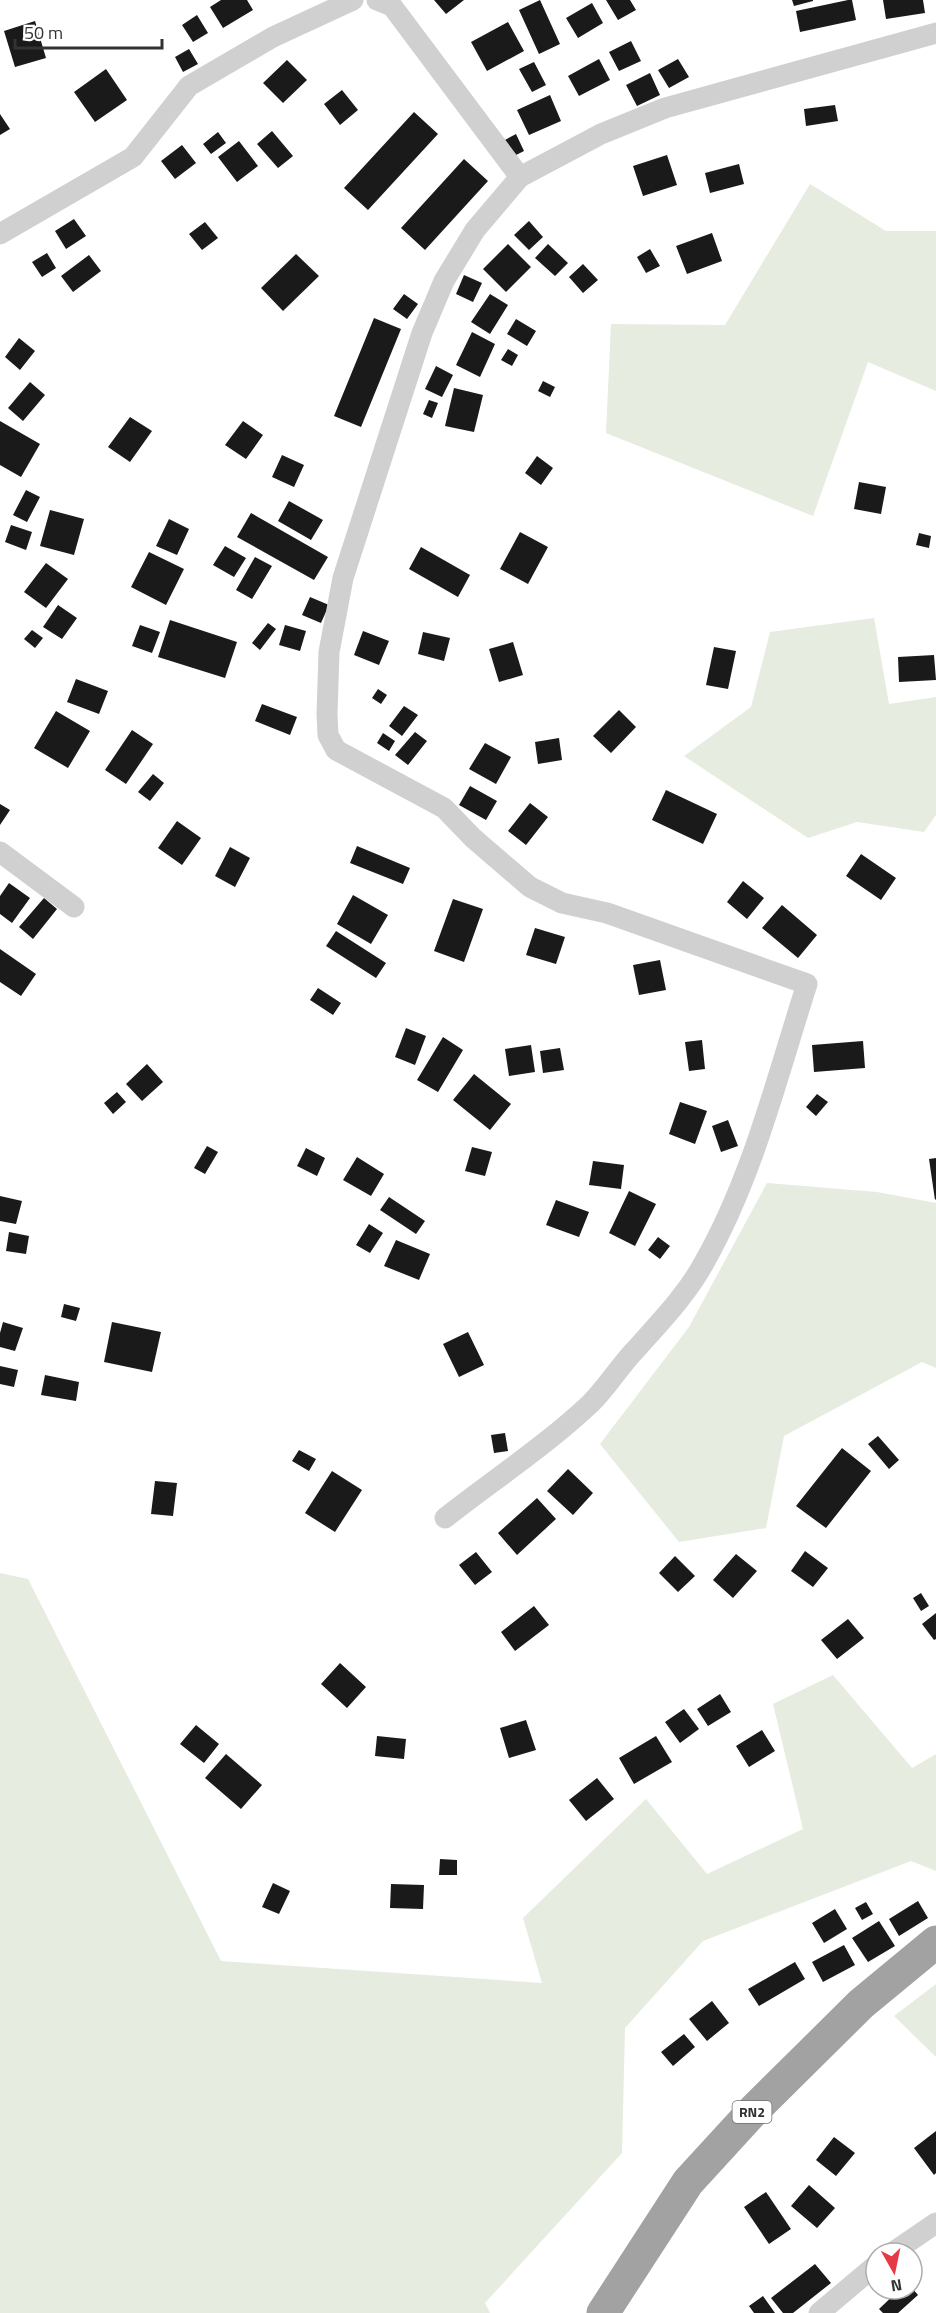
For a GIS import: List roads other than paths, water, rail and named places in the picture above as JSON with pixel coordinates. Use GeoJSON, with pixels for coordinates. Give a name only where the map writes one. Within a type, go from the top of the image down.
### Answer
{"type":"FeatureCollection","features":[{"type":"Feature","properties":{"kind":"highway","name":"RN2"},"geometry":{"type":"LineString","coordinates":[[603,2313],[688,2182],[755,2109],[861,2004],[936,1942]]}},
{"type":"Feature","properties":{"kind":"street"},"geometry":{"type":"LineString","coordinates":[[0,234],[133,157],[189,86],[273,37],[353,0]]}},
{"type":"Feature","properties":{"kind":"street"},"geometry":{"type":"LineString","coordinates":[[389,2],[520,177]]}},
{"type":"Feature","properties":{"kind":"street"},"geometry":{"type":"LineString","coordinates":[[445,1518],[567,1424],[593,1401],[672,1309],[705,1263],[729,1213],[750,1159],[807,984],[607,913],[562,903],[530,887],[473,838],[444,808],[336,750],[328,735],[329,652],[343,578],[422,333],[444,280],[462,250],[475,230],[520,177],[601,134],[665,108],[936,33]]}},
{"type":"Feature","properties":{"kind":"street"},"geometry":{"type":"LineString","coordinates":[[0,852],[74,907]]}},
{"type":"Feature","properties":{"kind":"street"},"geometry":{"type":"LineString","coordinates":[[910,2241],[936,2223]]}},
{"type":"Feature","properties":{"kind":"street"},"geometry":{"type":"LineString","coordinates":[[819,2313],[864,2275]]}}]}
